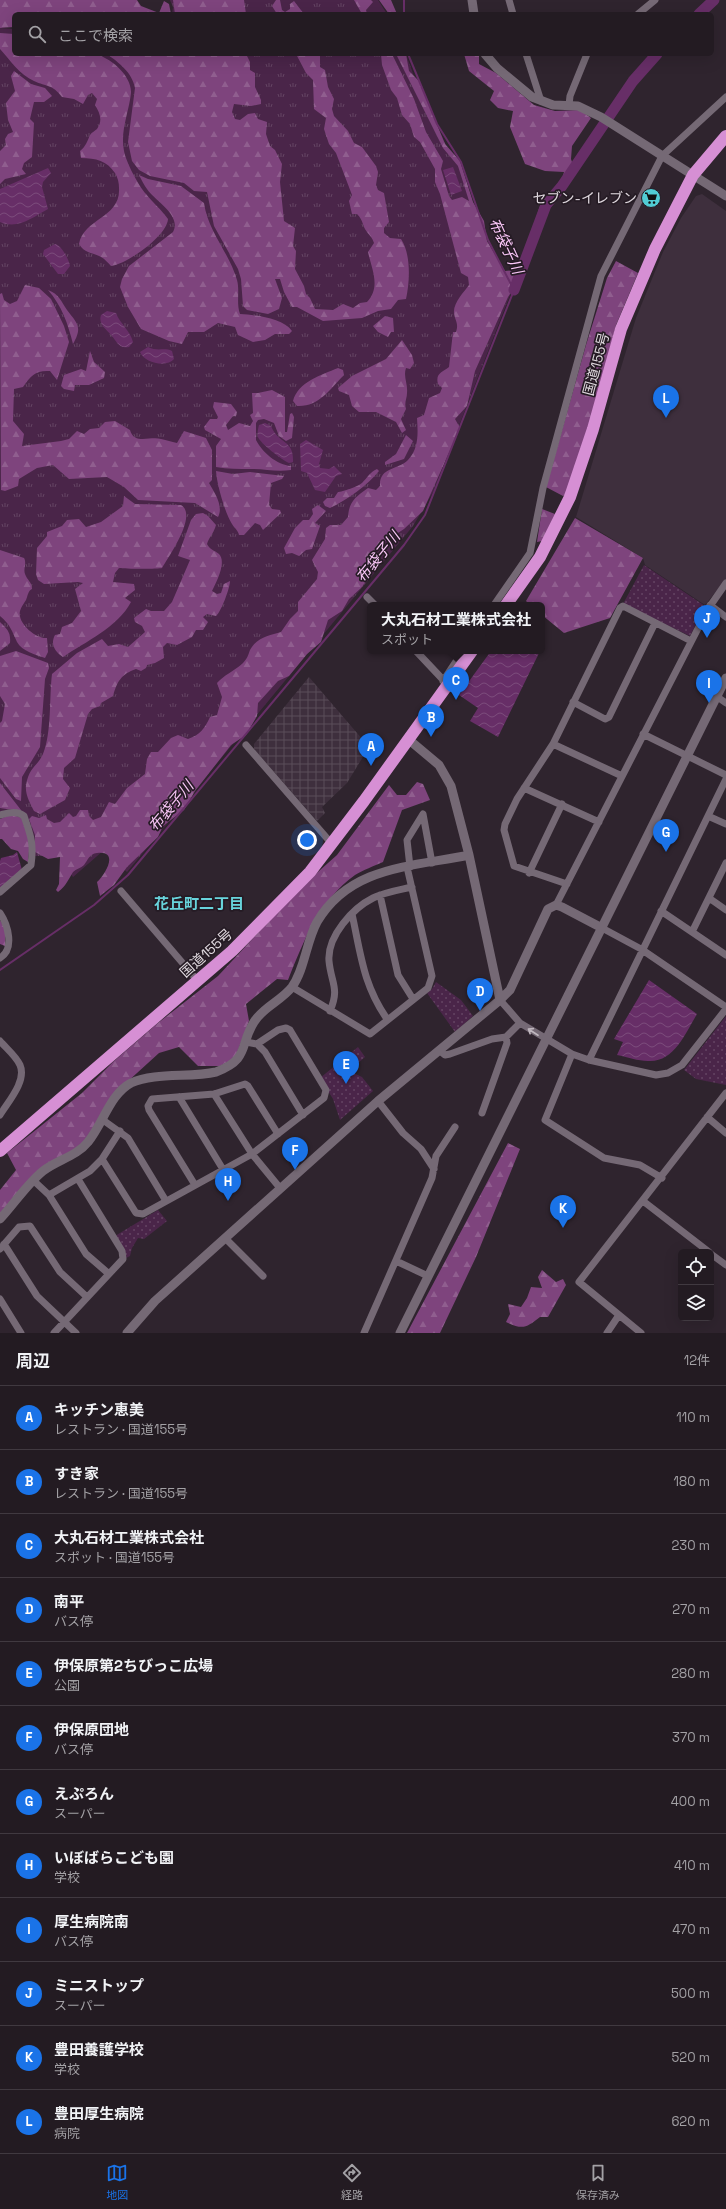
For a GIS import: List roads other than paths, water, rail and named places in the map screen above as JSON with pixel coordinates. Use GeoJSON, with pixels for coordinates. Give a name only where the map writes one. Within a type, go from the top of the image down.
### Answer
{"type":"FeatureCollection","features":[{"type":"Feature","properties":{"kind":"highway","name":"国道155号"},"geometry":{"type":"LineString","coordinates":[[508,602],[540,557],[564,512],[581,468],[621,329],[632,299],[693,175],[726,136]]}},
{"type":"Feature","properties":{"kind":"highway","name":"国道155号"},"geometry":{"type":"LineString","coordinates":[[0,1151],[198,981],[258,925],[310,872],[408,739],[445,683],[469,654]]}},
{"type":"Feature","properties":{"kind":"street"},"geometry":{"type":"LineString","coordinates":[[472,0],[474,12]]}},
{"type":"Feature","properties":{"kind":"street"},"geometry":{"type":"LineString","coordinates":[[509,0],[512,12]]}},
{"type":"Feature","properties":{"kind":"street"},"geometry":{"type":"LineString","coordinates":[[640,12],[655,0]]}},
{"type":"Feature","properties":{"kind":"street"},"geometry":{"type":"LineString","coordinates":[[487,56],[497,68],[532,97],[553,105],[569,105],[587,110],[607,120],[726,196]]}},
{"type":"Feature","properties":{"kind":"street"},"geometry":{"type":"LineString","coordinates":[[527,56],[541,101]]}},
{"type":"Feature","properties":{"kind":"street"},"geometry":{"type":"LineString","coordinates":[[569,105],[570,96],[586,56]]}},
{"type":"Feature","properties":{"kind":"street"},"geometry":{"type":"LineString","coordinates":[[496,602],[530,553],[542,488],[601,276],[662,156],[726,97]]}},
{"type":"Feature","properties":{"kind":"street"},"geometry":{"type":"LineString","coordinates":[[127,1333],[155,1301],[280,1188],[378,1101],[440,1051],[510,990],[548,909],[556,905],[691,641],[710,606],[726,583]]}},
{"type":"Feature","properties":{"kind":"street"},"geometry":{"type":"LineString","coordinates":[[368,597],[372,602]]}},
{"type":"Feature","properties":{"kind":"street"},"geometry":{"type":"LineString","coordinates":[[567,884],[529,873],[514,866],[504,830],[514,803],[553,744],[620,608],[623,606],[691,641]]}},
{"type":"Feature","properties":{"kind":"street"},"geometry":{"type":"LineString","coordinates":[[710,606],[726,617]]}},
{"type":"Feature","properties":{"kind":"street"},"geometry":{"type":"LineString","coordinates":[[573,702],[605,719],[609,717],[655,623]]}},
{"type":"Feature","properties":{"kind":"street"},"geometry":{"type":"LineString","coordinates":[[419,654],[445,683],[461,654]]}},
{"type":"Feature","properties":{"kind":"street"},"geometry":{"type":"LineString","coordinates":[[400,1333],[726,678]]}},
{"type":"Feature","properties":{"kind":"street"},"geometry":{"type":"LineString","coordinates":[[716,696],[726,703]]}},
{"type":"Feature","properties":{"kind":"street"},"geometry":{"type":"LineString","coordinates":[[643,734],[726,775]]}},
{"type":"Feature","properties":{"kind":"street"},"geometry":{"type":"LineString","coordinates":[[408,739],[430,756],[446,775],[455,799],[469,855],[500,1000],[507,1005],[520,1023],[546,1040],[572,1054],[589,1060],[656,1075],[668,1073],[685,1062],[726,1008],[641,949],[556,905]]}},
{"type":"Feature","properties":{"kind":"street"},"geometry":{"type":"LineString","coordinates":[[553,744],[622,776]]}},
{"type":"Feature","properties":{"kind":"street"},"geometry":{"type":"LineString","coordinates":[[246,745],[332,844]]}},
{"type":"Feature","properties":{"kind":"street"},"geometry":{"type":"LineString","coordinates":[[589,1060],[641,949],[726,779]]}},
{"type":"Feature","properties":{"kind":"street"},"geometry":{"type":"LineString","coordinates":[[524,788],[599,822]]}},
{"type":"Feature","properties":{"kind":"street"},"geometry":{"type":"LineString","coordinates":[[529,873],[562,804]]}},
{"type":"Feature","properties":{"kind":"street"},"geometry":{"type":"LineString","coordinates":[[0,816],[10,812],[18,813],[24,816],[32,839],[33,850],[31,865],[0,892]]}},
{"type":"Feature","properties":{"kind":"street"},"geometry":{"type":"LineString","coordinates":[[292,987],[370,1034],[428,988],[432,976],[412,887],[407,840],[422,814],[432,863]]}},
{"type":"Feature","properties":{"kind":"street"},"geometry":{"type":"LineString","coordinates":[[708,816],[726,824]]}},
{"type":"Feature","properties":{"kind":"street"},"geometry":{"type":"LineString","coordinates":[[0,1219],[46,1169],[75,1153],[86,1145],[117,1095],[132,1083],[144,1079],[206,1074],[224,1070],[235,1062],[246,1042],[251,1026],[261,1013],[292,987],[314,930],[332,902],[347,888],[366,877],[469,855]]}},
{"type":"Feature","properties":{"kind":"street"},"geometry":{"type":"LineString","coordinates":[[692,932],[726,864]]}},
{"type":"Feature","properties":{"kind":"street"},"geometry":{"type":"LineString","coordinates":[[330,1011],[336,995],[329,959],[331,946],[335,936],[352,914],[372,898],[412,887]]}},
{"type":"Feature","properties":{"kind":"street"},"geometry":{"type":"LineString","coordinates":[[121,891],[198,981]]}},
{"type":"Feature","properties":{"kind":"street"},"geometry":{"type":"LineString","coordinates":[[380,895],[398,975],[413,999]]}},
{"type":"Feature","properties":{"kind":"street"},"geometry":{"type":"LineString","coordinates":[[709,898],[726,910]]}},
{"type":"Feature","properties":{"kind":"street"},"geometry":{"type":"LineString","coordinates":[[661,911],[726,955]]}},
{"type":"Feature","properties":{"kind":"street"},"geometry":{"type":"LineString","coordinates":[[0,913],[7,927],[9,938],[1,957]]}},
{"type":"Feature","properties":{"kind":"street"},"geometry":{"type":"LineString","coordinates":[[352,914],[366,981],[375,1002],[387,1019]]}},
{"type":"Feature","properties":{"kind":"street"},"geometry":{"type":"LineString","coordinates":[[440,1051],[445,1055],[450,1054],[492,1038],[506,1037],[520,1023]]}},
{"type":"Feature","properties":{"kind":"street"},"geometry":{"type":"LineString","coordinates":[[102,1159],[136,1212],[143,1214],[252,1154],[327,1095],[326,1090],[290,1030],[286,1028],[278,1030],[257,1044]]}},
{"type":"Feature","properties":{"kind":"street"},"geometry":{"type":"LineString","coordinates":[[482,1113],[507,1043],[506,1037]]}},
{"type":"Feature","properties":{"kind":"street"},"geometry":{"type":"LineString","coordinates":[[0,1041],[19,1063],[22,1077],[0,1115]]}},
{"type":"Feature","properties":{"kind":"street"},"geometry":{"type":"LineString","coordinates":[[246,1042],[257,1044],[265,1052],[303,1115]]}},
{"type":"Feature","properties":{"kind":"street"},"geometry":{"type":"LineString","coordinates":[[572,1054],[545,1120],[604,1158],[640,1165],[662,1178]]}},
{"type":"Feature","properties":{"kind":"street"},"geometry":{"type":"LineString","coordinates":[[195,1185],[149,1110],[150,1102],[155,1098],[214,1094],[241,1084],[248,1086],[278,1134]]}},
{"type":"Feature","properties":{"kind":"street"},"geometry":{"type":"LineString","coordinates":[[641,1333],[579,1282],[662,1178],[726,1093]]}},
{"type":"Feature","properties":{"kind":"street"},"geometry":{"type":"LineString","coordinates":[[214,1094],[252,1154],[280,1188]]}},
{"type":"Feature","properties":{"kind":"street"},"geometry":{"type":"LineString","coordinates":[[179,1097],[224,1170]]}},
{"type":"Feature","properties":{"kind":"street"},"geometry":{"type":"LineString","coordinates":[[378,1101],[403,1133],[421,1149],[434,1168]]}},
{"type":"Feature","properties":{"kind":"street"},"geometry":{"type":"LineString","coordinates":[[707,1117],[726,1133]]}},
{"type":"Feature","properties":{"kind":"street"},"geometry":{"type":"LineString","coordinates":[[102,1120],[120,1131],[128,1138],[166,1201]]}},
{"type":"Feature","properties":{"kind":"street"},"geometry":{"type":"LineString","coordinates":[[364,1333],[432,1178],[436,1156],[455,1127]]}},
{"type":"Feature","properties":{"kind":"street"},"geometry":{"type":"LineString","coordinates":[[49,1194],[78,1179],[102,1159],[120,1131]]}},
{"type":"Feature","properties":{"kind":"street"},"geometry":{"type":"LineString","coordinates":[[54,1333],[122,1262],[122,1251],[78,1179]]}},
{"type":"Feature","properties":{"kind":"street"},"geometry":{"type":"LineString","coordinates":[[34,1181],[49,1194],[86,1254],[109,1274]]}},
{"type":"Feature","properties":{"kind":"street"},"geometry":{"type":"LineString","coordinates":[[643,1201],[705,1249]]}},
{"type":"Feature","properties":{"kind":"street"},"geometry":{"type":"LineString","coordinates":[[76,1333],[32,1289],[2,1246],[19,1227],[30,1226],[60,1272],[87,1298]]}},
{"type":"Feature","properties":{"kind":"street"},"geometry":{"type":"LineString","coordinates":[[225,1238],[263,1276]]}},
{"type":"Feature","properties":{"kind":"street"},"geometry":{"type":"LineString","coordinates":[[714,1256],[726,1265]]}},
{"type":"Feature","properties":{"kind":"street"},"geometry":{"type":"LineString","coordinates":[[396,1261],[428,1276]]}},
{"type":"Feature","properties":{"kind":"street"},"geometry":{"type":"LineString","coordinates":[[0,1299],[21,1333]]}},
{"type":"Feature","properties":{"kind":"street"},"geometry":{"type":"LineString","coordinates":[[607,1333],[618,1315]]}},
{"type":"Feature","properties":{"kind":"water"},"geometry":{"type":"Polygon","coordinates":[[[453,167],[462,191],[451,195],[443,170],[453,167]]]}},
{"type":"Feature","properties":{"kind":"water"},"geometry":{"type":"Polygon","coordinates":[[[48,168],[51,173],[43,182],[42,187],[48,209],[19,224],[7,224],[0,222],[0,189],[48,168]]]}},
{"type":"Feature","properties":{"kind":"water"},"geometry":{"type":"Polygon","coordinates":[[[55,244],[62,250],[70,266],[64,274],[58,274],[43,254],[44,250],[55,244]]]}},
{"type":"Feature","properties":{"kind":"water"},"geometry":{"type":"Polygon","coordinates":[[[107,311],[116,313],[130,334],[133,342],[129,347],[120,346],[103,326],[100,318],[101,315],[107,311]]]}},
{"type":"Feature","properties":{"kind":"water"},"geometry":{"type":"Polygon","coordinates":[[[148,347],[172,351],[174,359],[171,362],[161,364],[146,359],[140,352],[148,347]]]}},
{"type":"Feature","properties":{"kind":"water"},"geometry":{"type":"Polygon","coordinates":[[[265,423],[271,426],[274,432],[289,446],[293,455],[293,462],[289,463],[281,459],[260,440],[258,437],[259,425],[265,423]]]}},
{"type":"Feature","properties":{"kind":"water"},"geometry":{"type":"Polygon","coordinates":[[[306,440],[323,450],[319,464],[320,468],[329,469],[334,466],[342,474],[336,476],[325,492],[315,490],[307,473],[301,471],[300,444],[306,440]]]}},
{"type":"Feature","properties":{"kind":"water"},"geometry":{"type":"Polygon","coordinates":[[[489,654],[539,654],[498,737],[470,721],[478,708],[459,695],[489,654]]]}},
{"type":"Feature","properties":{"kind":"water"},"geometry":{"type":"Polygon","coordinates":[[[17,852],[22,870],[0,888],[1,858],[13,855],[17,852]]]}},
{"type":"Feature","properties":{"kind":"water"},"geometry":{"type":"Polygon","coordinates":[[[649,980],[697,1014],[684,1037],[672,1052],[665,1057],[648,1061],[636,1060],[617,1055],[623,1042],[614,1039],[649,980]]]}},
{"type":"Feature","properties":{"kind":"waterway","name":"布袋子川"},"geometry":{"type":"LineString","coordinates":[[404,0],[404,12]]}},
{"type":"Feature","properties":{"kind":"waterway"},"geometry":{"type":"LineString","coordinates":[[701,12],[714,0]]}},
{"type":"Feature","properties":{"kind":"waterway","name":"布袋子川"},"geometry":{"type":"LineString","coordinates":[[0,970],[94,905],[128,875],[404,545],[425,515],[514,290],[488,240],[461,162],[437,124],[409,56]]}},
{"type":"Feature","properties":{"kind":"waterway"},"geometry":{"type":"LineString","coordinates":[[514,290],[546,205],[562,186],[633,81],[655,56]]}},
{"type":"Feature","properties":{"kind":"place","name":"セブン-イレブン"},"geometry":{"type":"Point","coordinates":[651,198]}},
{"type":"Feature","properties":{"kind":"place","name":"豊田厚生病院"},"geometry":{"type":"Point","coordinates":[666,418]}},
{"type":"Feature","properties":{"kind":"place","name":"ミニストップ"},"geometry":{"type":"Point","coordinates":[707,638]}},
{"type":"Feature","properties":{"kind":"place","name":"大丸石材工業株式会社"},"geometry":{"type":"Point","coordinates":[456,700]}},
{"type":"Feature","properties":{"kind":"place","name":"厚生病院南"},"geometry":{"type":"Point","coordinates":[709,703]}},
{"type":"Feature","properties":{"kind":"place","name":"すき家"},"geometry":{"type":"Point","coordinates":[431,737]}},
{"type":"Feature","properties":{"kind":"place","name":"キッチン恵美"},"geometry":{"type":"Point","coordinates":[371,766]}},
{"type":"Feature","properties":{"kind":"place","name":"えぷろん"},"geometry":{"type":"Point","coordinates":[666,852]}},
{"type":"Feature","properties":{"kind":"place","name":"南平"},"geometry":{"type":"Point","coordinates":[480,1011]}},
{"type":"Feature","properties":{"kind":"place","name":"伊保原第2ちびっこ広場"},"geometry":{"type":"Point","coordinates":[346,1084]}},
{"type":"Feature","properties":{"kind":"place","name":"伊保原団地"},"geometry":{"type":"Point","coordinates":[295,1170]}},
{"type":"Feature","properties":{"kind":"place","name":"いぼばらこども園"},"geometry":{"type":"Point","coordinates":[228,1201]}},
{"type":"Feature","properties":{"kind":"place","name":"豊田養護学校"},"geometry":{"type":"Point","coordinates":[563,1228]}},
{"type":"Feature","properties":{"kind":"district","name":"花丘町二丁目"},"geometry":{"type":"Point","coordinates":[199,904]}}]}
